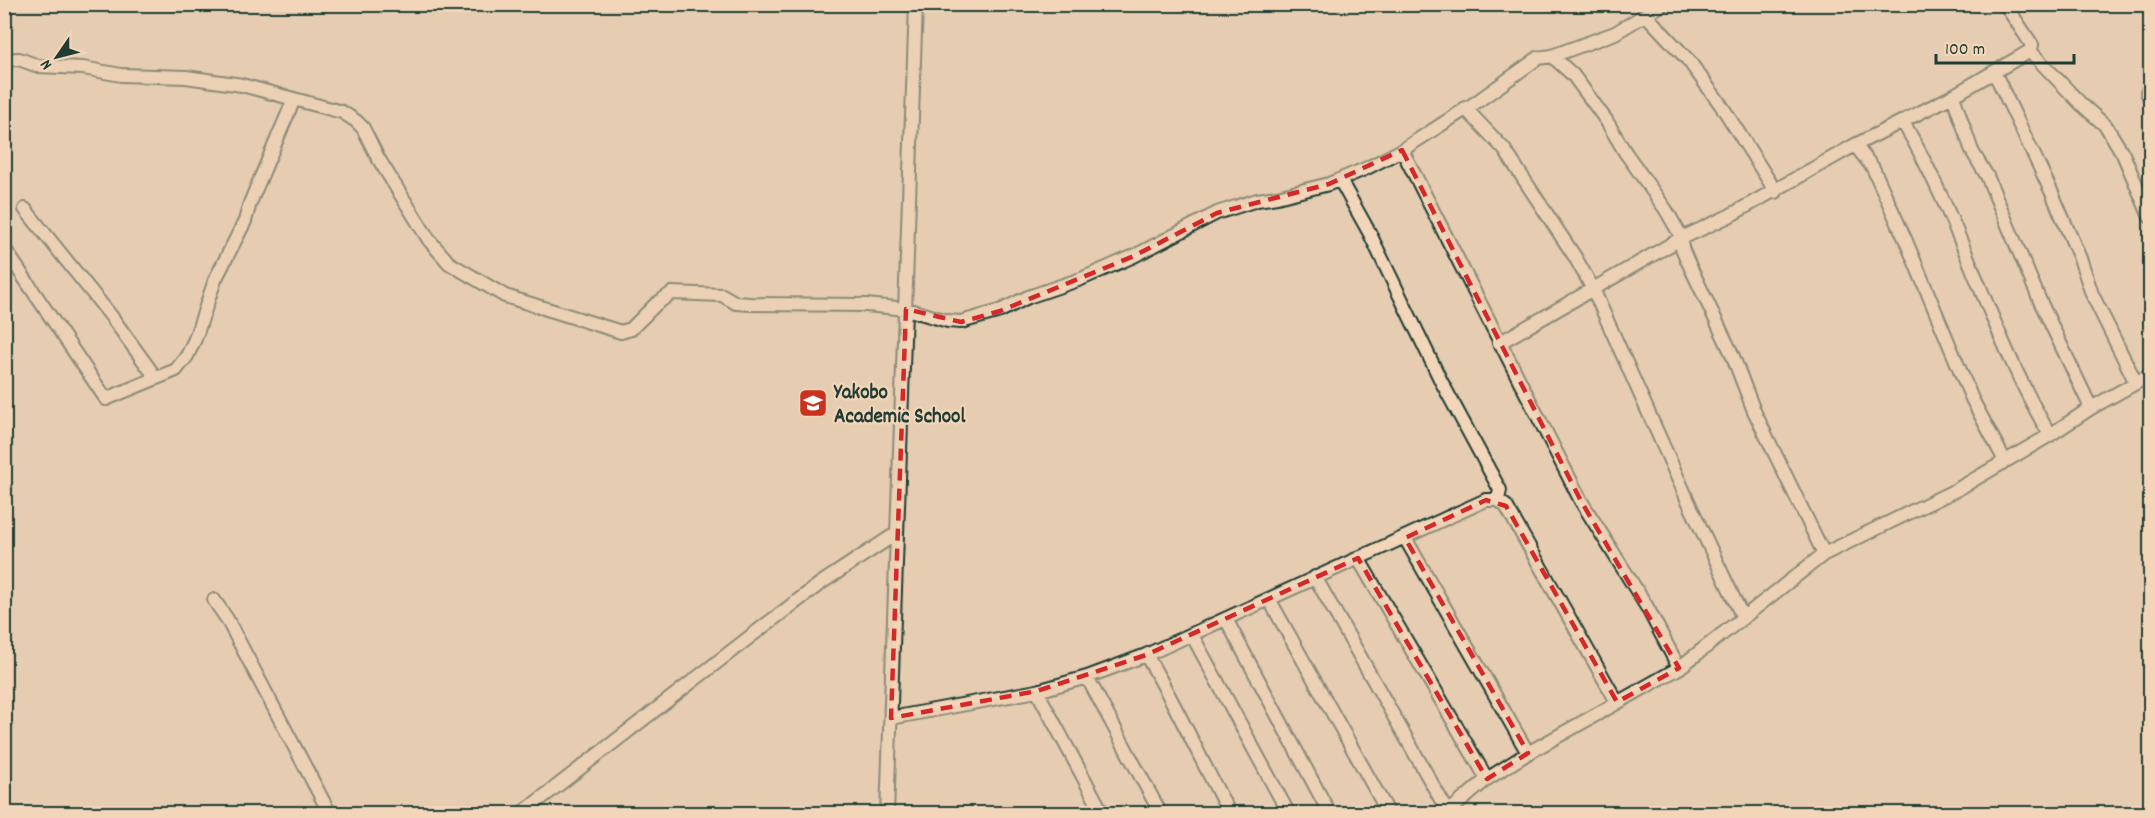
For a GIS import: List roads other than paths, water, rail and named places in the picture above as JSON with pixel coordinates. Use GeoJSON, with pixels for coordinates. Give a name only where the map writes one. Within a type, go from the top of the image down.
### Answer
{"type":"FeatureCollection","features":[{"type":"Feature","properties":{"kind":"street"},"geometry":{"type":"LineString","coordinates":[[887,813],[916,4]]}},
{"type":"Feature","properties":{"kind":"street"},"geometry":{"type":"LineString","coordinates":[[4,60],[19,59],[38,66],[83,68],[121,75],[186,76],[242,85],[333,109],[356,121],[363,128],[378,158],[417,221],[449,263],[506,296],[621,332],[632,328],[656,304],[672,293],[722,295],[736,303],[866,305],[906,309],[948,321],[961,322],[1000,311],[1028,297],[1081,279],[1134,256],[1217,213],[1257,200],[1302,192],[1340,180],[1402,150],[1538,58],[1551,56],[1615,33],[1663,4]]}},
{"type":"Feature","properties":{"kind":"street"},"geometry":{"type":"LineString","coordinates":[[1499,344],[1682,238],[1776,192],[1855,145],[1953,96],[2030,51],[2032,45],[2005,4]]}},
{"type":"Feature","properties":{"kind":"street"},"geometry":{"type":"LineString","coordinates":[[1646,15],[1689,61],[1776,192]]}},
{"type":"Feature","properties":{"kind":"street"},"geometry":{"type":"LineString","coordinates":[[2030,51],[2081,104],[2106,126],[2123,154],[2151,217]]}},
{"type":"Feature","properties":{"kind":"street"},"geometry":{"type":"LineString","coordinates":[[1551,56],[1573,75],[1606,120],[1682,238],[1682,248],[1732,354],[1754,411],[1824,554]]}},
{"type":"Feature","properties":{"kind":"street"},"geometry":{"type":"LineString","coordinates":[[1993,73],[2052,193],[2081,261],[2092,294],[2136,383]]}},
{"type":"Feature","properties":{"kind":"street"},"geometry":{"type":"LineString","coordinates":[[1953,96],[1972,151],[1987,176],[2040,301],[2091,408]]}},
{"type":"Feature","properties":{"kind":"street"},"geometry":{"type":"LineString","coordinates":[[4,248],[106,399],[176,370],[187,356],[195,339],[215,280],[244,221],[294,99]]}},
{"type":"Feature","properties":{"kind":"street"},"geometry":{"type":"LineString","coordinates":[[1464,108],[1504,149],[1575,257],[1593,289],[1743,618]]}},
{"type":"Feature","properties":{"kind":"street"},"geometry":{"type":"LineString","coordinates":[[1903,122],[1923,156],[2012,363],[2033,407],[2050,435]]}},
{"type":"Feature","properties":{"kind":"street"},"geometry":{"type":"LineString","coordinates":[[1855,145],[1873,168],[1972,399],[2005,461]]}},
{"type":"Feature","properties":{"kind":"street"},"geometry":{"type":"LineString","coordinates":[[1402,150],[1581,501],[1647,607],[1679,668]]}},
{"type":"Feature","properties":{"kind":"street"},"geometry":{"type":"LineString","coordinates":[[1340,180],[1384,263],[1441,381],[1500,490],[1498,500]]}},
{"type":"Feature","properties":{"kind":"street"},"geometry":{"type":"LineString","coordinates":[[25,209],[111,316],[156,378]]}},
{"type":"Feature","properties":{"kind":"street"},"geometry":{"type":"LineString","coordinates":[[1315,578],[1447,813],[1487,779],[1528,753],[1679,668],[1824,554],[1958,489],[2091,408],[2151,375]]}},
{"type":"Feature","properties":{"kind":"street"},"geometry":{"type":"LineString","coordinates":[[891,718],[1037,691],[1087,677],[1192,635],[1486,500],[1498,500],[1506,506],[1617,702]]}},
{"type":"Feature","properties":{"kind":"street"},"geometry":{"type":"LineString","coordinates":[[521,813],[760,629],[822,583],[897,533]]}},
{"type":"Feature","properties":{"kind":"street"},"geometry":{"type":"LineString","coordinates":[[1405,538],[1528,753]]}},
{"type":"Feature","properties":{"kind":"street"},"geometry":{"type":"LineString","coordinates":[[1358,558],[1487,779]]}},
{"type":"Feature","properties":{"kind":"street"},"geometry":{"type":"LineString","coordinates":[[1269,599],[1389,813]]}},
{"type":"Feature","properties":{"kind":"street"},"geometry":{"type":"LineString","coordinates":[[214,600],[227,620],[330,813]]}},
{"type":"Feature","properties":{"kind":"street"},"geometry":{"type":"LineString","coordinates":[[1226,619],[1330,813]]}},
{"type":"Feature","properties":{"kind":"street"},"geometry":{"type":"LineString","coordinates":[[1192,635],[1289,813]]}},
{"type":"Feature","properties":{"kind":"street"},"geometry":{"type":"LineString","coordinates":[[1146,655],[1168,692],[1230,813]]}},
{"type":"Feature","properties":{"kind":"street"},"geometry":{"type":"LineString","coordinates":[[1087,677],[1161,813]]}},
{"type":"Feature","properties":{"kind":"street"},"geometry":{"type":"LineString","coordinates":[[1037,691],[1103,813]]}},
{"type":"Feature","properties":{"kind":"place","name":"Yakobo Academic School"},"geometry":{"type":"Point","coordinates":[813,403]}}]}
